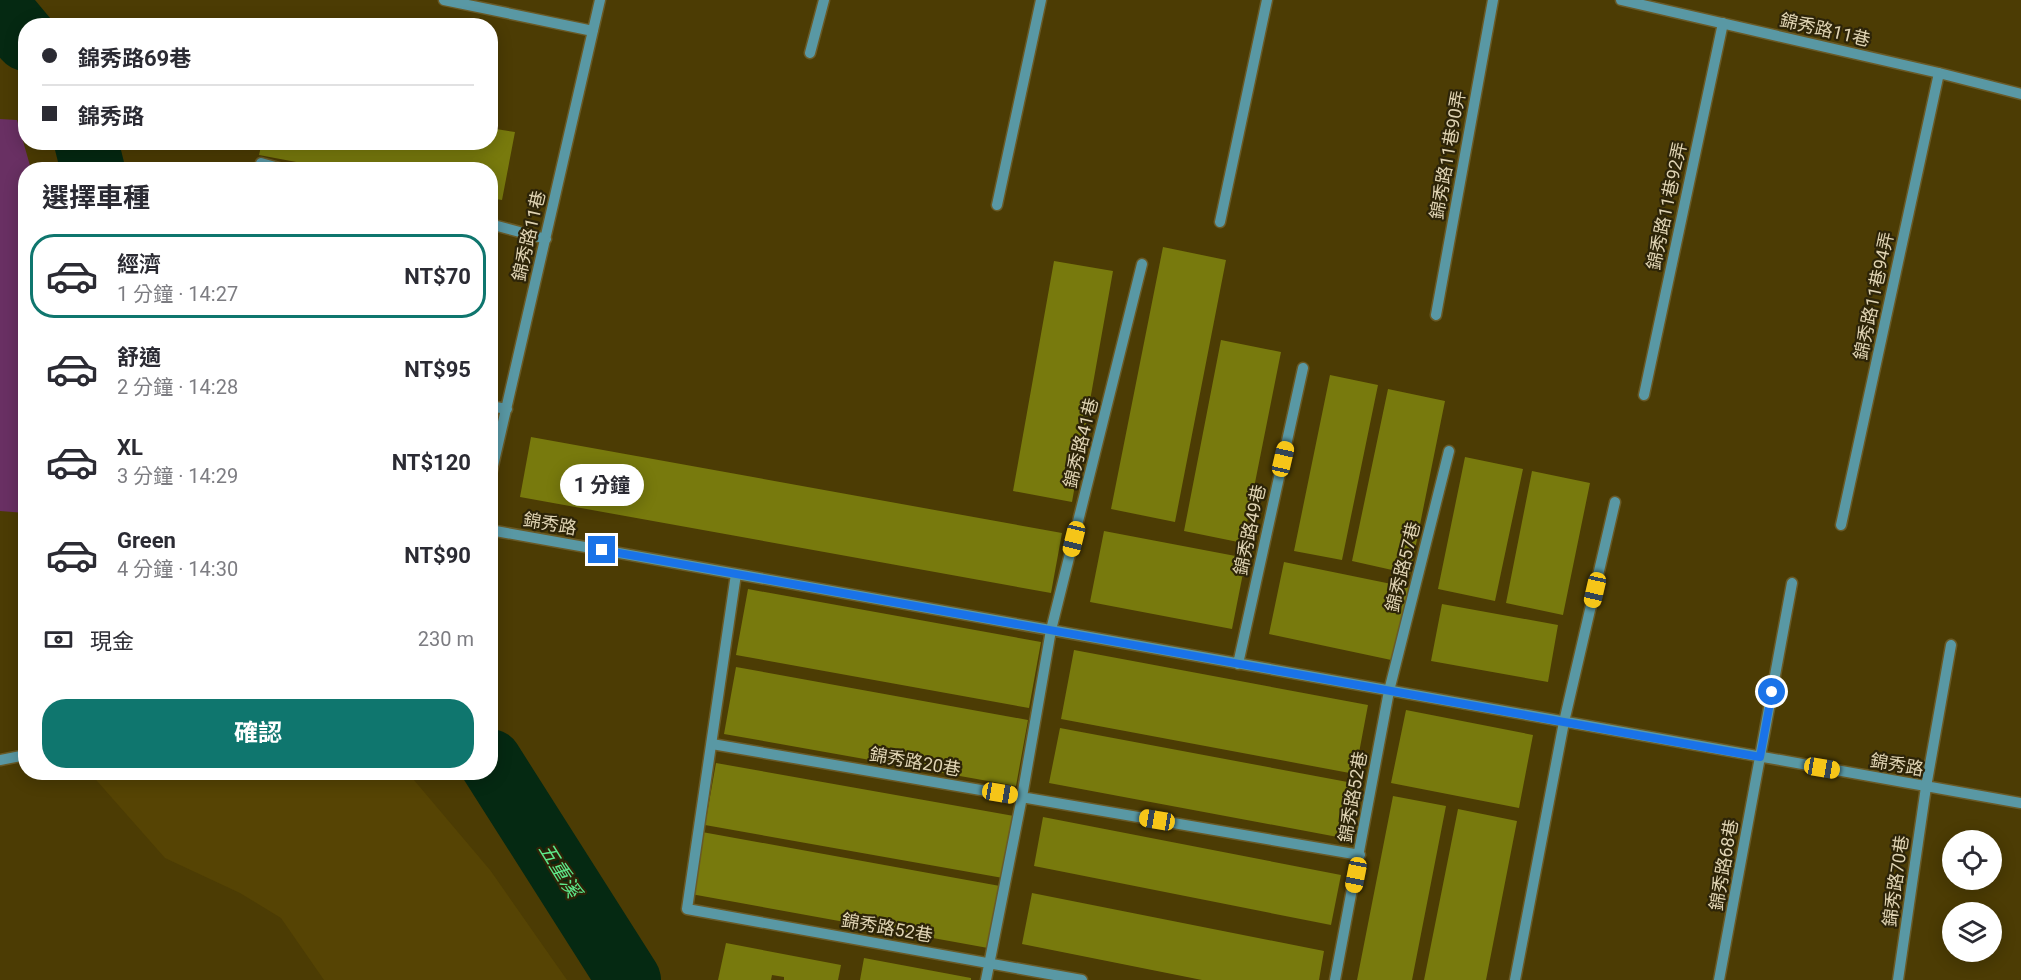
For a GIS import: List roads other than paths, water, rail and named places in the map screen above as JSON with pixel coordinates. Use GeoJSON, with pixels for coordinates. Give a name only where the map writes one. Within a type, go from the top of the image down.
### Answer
{"type":"FeatureCollection","features":[{"type":"Feature","properties":{"kind":"street"},"geometry":{"type":"LineString","coordinates":[[444,0],[593,31]]}},
{"type":"Feature","properties":{"kind":"street","name":"錦秀路11巷"},"geometry":{"type":"LineString","coordinates":[[498,446],[600,0]]}},
{"type":"Feature","properties":{"kind":"street"},"geometry":{"type":"LineString","coordinates":[[810,53],[824,0]]}},
{"type":"Feature","properties":{"kind":"street"},"geometry":{"type":"LineString","coordinates":[[997,205],[1041,0]]}},
{"type":"Feature","properties":{"kind":"street"},"geometry":{"type":"LineString","coordinates":[[1220,222],[1267,0]]}},
{"type":"Feature","properties":{"kind":"street","name":"錦秀路11巷90弄"},"geometry":{"type":"LineString","coordinates":[[1436,315],[1493,0]]}},
{"type":"Feature","properties":{"kind":"street","name":"錦秀路11巷"},"geometry":{"type":"LineString","coordinates":[[1621,0],[2021,94]]}},
{"type":"Feature","properties":{"kind":"street","name":"錦秀路11巷92弄"},"geometry":{"type":"LineString","coordinates":[[1644,395],[1723,23]]}},
{"type":"Feature","properties":{"kind":"street","name":"錦秀路11巷94弄"},"geometry":{"type":"LineString","coordinates":[[1841,525],[1939,73]]}},
{"type":"Feature","properties":{"kind":"street"},"geometry":{"type":"LineString","coordinates":[[498,226],[546,239]]}},
{"type":"Feature","properties":{"kind":"street","name":"錦秀路41巷"},"geometry":{"type":"LineString","coordinates":[[986,980],[1022,797],[1051,630],[1142,264]]}},
{"type":"Feature","properties":{"kind":"street","name":"錦秀路49巷"},"geometry":{"type":"LineString","coordinates":[[1238,664],[1303,368]]}},
{"type":"Feature","properties":{"kind":"street"},"geometry":{"type":"LineString","coordinates":[[498,407],[507,409]]}},
{"type":"Feature","properties":{"kind":"street","name":"錦秀路57巷"},"geometry":{"type":"LineString","coordinates":[[1389,691],[1449,451]]}},
{"type":"Feature","properties":{"kind":"street"},"geometry":{"type":"LineString","coordinates":[[1515,980],[1564,722],[1615,502]]}},
{"type":"Feature","properties":{"kind":"street","name":"錦秀路"},"geometry":{"type":"LineString","coordinates":[[498,531],[2021,803]]}},
{"type":"Feature","properties":{"kind":"street"},"geometry":{"type":"LineString","coordinates":[[712,744],[736,574]]}},
{"type":"Feature","properties":{"kind":"street","name":"錦秀路68巷"},"geometry":{"type":"LineString","coordinates":[[1719,980],[1792,583]]}},
{"type":"Feature","properties":{"kind":"street","name":"錦秀路70巷"},"geometry":{"type":"LineString","coordinates":[[1898,980],[1926,787],[1951,645]]}},
{"type":"Feature","properties":{"kind":"street","name":"錦秀路52巷"},"geometry":{"type":"LineString","coordinates":[[1335,980],[1389,691]]}},
{"type":"Feature","properties":{"kind":"street","name":"錦秀路52巷"},"geometry":{"type":"LineString","coordinates":[[712,744],[687,909],[1082,980]]}},
{"type":"Feature","properties":{"kind":"street","name":"錦秀路20巷"},"geometry":{"type":"LineString","coordinates":[[712,744],[1360,855]]}},
{"type":"Feature","properties":{"kind":"street"},"geometry":{"type":"LineString","coordinates":[[0,760],[18,757]]}},
{"type":"Feature","properties":{"kind":"waterway","name":"五重溪"},"geometry":{"type":"LineString","coordinates":[[0,17],[10,20],[18,30]]}},
{"type":"Feature","properties":{"kind":"waterway","name":"五重溪"},"geometry":{"type":"LineString","coordinates":[[88,150],[91,162]]}},
{"type":"Feature","properties":{"kind":"waterway","name":"五重溪"},"geometry":{"type":"LineString","coordinates":[[498,774],[629,980]]}}]}
